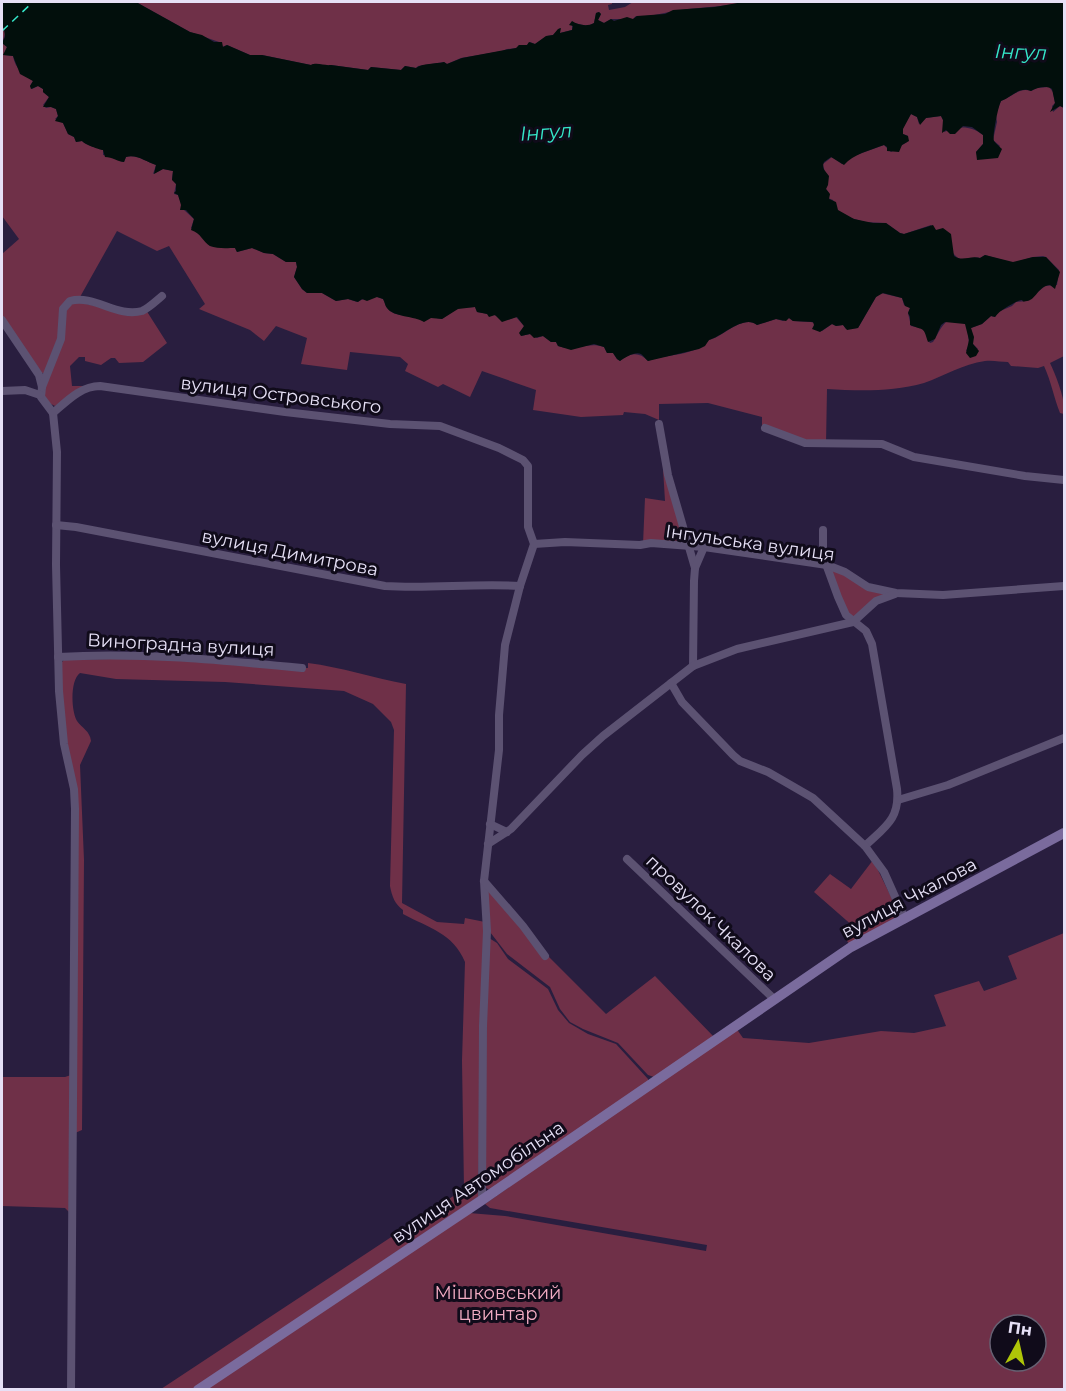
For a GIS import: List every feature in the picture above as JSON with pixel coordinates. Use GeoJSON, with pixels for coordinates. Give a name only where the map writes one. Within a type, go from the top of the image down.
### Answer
{"type":"FeatureCollection","features":[{"type":"Feature","properties":{"kind":"street"},"geometry":{"type":"LineString","coordinates":[[41,391],[61,339],[63,309],[70,301],[80,299],[118,310],[141,311],[162,296]]}},
{"type":"Feature","properties":{"kind":"street"},"geometry":{"type":"LineString","coordinates":[[2,320],[39,375],[41,391],[53,413],[57,452],[58,657],[64,744],[74,789],[75,809],[71,1389]]}},
{"type":"Feature","properties":{"kind":"street","name":"вулиця Островського"},"geometry":{"type":"LineString","coordinates":[[53,413],[79,392],[100,386],[285,412],[399,425],[440,426],[499,448],[523,460],[528,466],[528,527],[534,544]]}},
{"type":"Feature","properties":{"kind":"street"},"geometry":{"type":"LineString","coordinates":[[2,391],[41,391]]}},
{"type":"Feature","properties":{"kind":"street"},"geometry":{"type":"LineString","coordinates":[[659,424],[668,476],[695,568],[693,666]]}},
{"type":"Feature","properties":{"kind":"street"},"geometry":{"type":"LineString","coordinates":[[765,428],[805,443],[882,444],[914,457],[1025,476],[1065,480]]}},
{"type":"Feature","properties":{"kind":"street","name":"вулиця Димитрова"},"geometry":{"type":"LineString","coordinates":[[56,525],[386,586],[413,588],[485,584],[520,586]]}},
{"type":"Feature","properties":{"kind":"street"},"geometry":{"type":"LineString","coordinates":[[823,530],[823,556],[838,597],[846,615],[866,631]]}},
{"type":"Feature","properties":{"kind":"street","name":"Інгульська вулиця"},"geometry":{"type":"LineString","coordinates":[[534,544],[566,542],[640,545],[651,543],[704,547],[827,565],[845,572],[868,587],[896,593],[943,595],[1065,586]]}},
{"type":"Feature","properties":{"kind":"street"},"geometry":{"type":"LineString","coordinates":[[478,1205],[487,931],[484,880],[499,750],[505,645],[520,586],[534,544]]}},
{"type":"Feature","properties":{"kind":"street"},"geometry":{"type":"LineString","coordinates":[[695,568],[704,547]]}},
{"type":"Feature","properties":{"kind":"street"},"geometry":{"type":"LineString","coordinates":[[488,844],[507,832],[582,755],[693,666],[737,649],[853,622],[876,601],[896,593]]}},
{"type":"Feature","properties":{"kind":"street"},"geometry":{"type":"LineString","coordinates":[[865,846],[894,816],[898,800],[872,644],[862,619],[867,609]]}},
{"type":"Feature","properties":{"kind":"street","name":"Виноградна вулиця"},"geometry":{"type":"LineString","coordinates":[[58,657],[84,655],[226,660],[302,668]]}},
{"type":"Feature","properties":{"kind":"street"},"geometry":{"type":"LineString","coordinates":[[671,683],[682,702],[733,755],[813,798],[865,846],[884,872],[905,919]]}},
{"type":"Feature","properties":{"kind":"street"},"geometry":{"type":"LineString","coordinates":[[898,800],[948,785],[1065,738]]}},
{"type":"Feature","properties":{"kind":"street"},"geometry":{"type":"LineString","coordinates":[[490,824],[507,832]]}},
{"type":"Feature","properties":{"kind":"street","name":"вулиця Чкалова"},"geometry":{"type":"LineString","coordinates":[[774,999],[851,947],[1065,833]]}},
{"type":"Feature","properties":{"kind":"street","name":"провулок Чкалова"},"geometry":{"type":"LineString","coordinates":[[627,859],[774,999]]}},
{"type":"Feature","properties":{"kind":"street"},"geometry":{"type":"LineString","coordinates":[[484,880],[545,956]]}},
{"type":"Feature","properties":{"kind":"street","name":"вулиця Автомобільна"},"geometry":{"type":"LineString","coordinates":[[198,1389],[478,1205],[774,999]]}},
{"type":"Feature","properties":{"kind":"green space"},"geometry":{"type":"Polygon","coordinates":[[[136,2],[612,2],[608,5],[609,10],[625,7],[633,2],[743,2],[636,16],[633,19],[611,19],[604,23],[598,20],[601,14],[599,12],[596,13],[594,23],[588,26],[574,23],[572,30],[560,33],[560,28],[553,35],[535,44],[530,42],[527,45],[519,45],[517,48],[461,58],[447,64],[444,62],[416,68],[405,66],[401,70],[371,67],[368,70],[311,65],[262,55],[250,55],[227,45],[222,47],[222,43],[190,32],[136,2]]]}},
{"type":"Feature","properties":{"kind":"green space"},"geometry":{"type":"Polygon","coordinates":[[[2,27],[5,34],[2,43],[2,27]]]}},
{"type":"Feature","properties":{"kind":"green space"},"geometry":{"type":"Polygon","coordinates":[[[2,43],[7,47],[4,55],[13,56],[18,68],[33,81],[30,86],[32,89],[38,86],[43,89],[49,97],[43,105],[46,108],[56,109],[58,116],[55,119],[63,123],[68,134],[74,137],[76,142],[82,141],[103,150],[103,155],[124,162],[126,157],[130,156],[156,165],[153,174],[163,169],[173,171],[172,179],[176,184],[174,194],[178,195],[184,210],[194,219],[191,228],[199,233],[210,246],[235,248],[237,252],[252,248],[273,254],[286,262],[296,262],[294,277],[307,293],[322,293],[336,301],[348,299],[357,302],[377,297],[383,299],[391,312],[423,321],[431,317],[442,319],[458,308],[475,307],[477,312],[507,320],[516,317],[524,326],[521,336],[530,334],[537,338],[543,336],[564,348],[598,345],[604,347],[607,353],[613,353],[620,361],[634,354],[648,361],[689,352],[746,322],[757,325],[776,319],[783,321],[789,318],[793,321],[814,323],[814,326],[822,331],[832,324],[843,325],[846,329],[858,328],[876,297],[881,293],[902,298],[904,305],[910,308],[908,313],[911,326],[921,328],[927,333],[930,343],[933,342],[942,326],[949,320],[954,320],[967,325],[969,344],[966,351],[978,349],[973,344],[971,328],[982,324],[991,316],[995,317],[998,312],[1016,302],[1027,301],[1045,286],[1057,285],[1059,270],[1043,256],[1013,263],[985,255],[980,258],[960,259],[931,225],[904,234],[886,223],[865,222],[851,218],[837,210],[833,200],[828,198],[829,193],[826,189],[828,176],[823,164],[832,157],[842,164],[851,157],[884,145],[891,152],[907,142],[908,136],[903,134],[902,129],[911,114],[917,117],[919,124],[926,118],[941,116],[944,132],[954,129],[973,129],[983,135],[983,144],[976,152],[978,158],[990,158],[1000,146],[993,140],[997,122],[996,114],[1001,101],[1019,91],[1049,87],[1053,92],[1055,103],[1052,106],[1053,112],[1060,106],[1064,108],[1064,356],[1050,363],[1062,395],[1064,414],[1060,413],[1044,366],[1038,368],[1011,366],[1008,362],[991,361],[969,365],[924,383],[900,388],[827,389],[826,444],[795,440],[762,426],[762,417],[708,403],[659,404],[659,420],[645,414],[624,412],[623,415],[581,417],[533,410],[536,390],[482,371],[470,397],[443,384],[438,387],[405,371],[408,364],[400,357],[350,352],[347,370],[301,364],[307,338],[276,326],[264,341],[250,330],[199,309],[205,304],[169,246],[157,251],[117,231],[80,297],[69,299],[61,330],[44,373],[42,373],[2,316],[2,254],[19,239],[2,216],[2,43]]]}},
{"type":"Feature","properties":{"kind":"green space"},"geometry":{"type":"Polygon","coordinates":[[[74,301],[108,309],[146,310],[167,343],[143,362],[119,363],[115,358],[111,358],[101,365],[85,361],[85,357],[79,357],[70,366],[72,386],[87,386],[55,406],[45,401],[43,387],[63,340],[64,314],[74,301]]]}},
{"type":"Feature","properties":{"kind":"green space"},"geometry":{"type":"Polygon","coordinates":[[[662,452],[686,543],[643,544],[645,498],[665,501],[662,452]]]}},
{"type":"Feature","properties":{"kind":"green space"},"geometry":{"type":"Polygon","coordinates":[[[832,570],[889,593],[854,618],[850,617],[832,576],[832,570]]]}},
{"type":"Feature","properties":{"kind":"green space"},"geometry":{"type":"Polygon","coordinates":[[[158,658],[297,668],[308,668],[308,663],[406,684],[402,903],[437,922],[464,924],[465,918],[485,922],[478,1197],[192,1389],[161,1389],[464,1189],[462,1061],[465,962],[454,944],[439,932],[403,914],[403,910],[393,897],[390,886],[394,730],[391,722],[373,704],[344,691],[225,682],[116,679],[80,673],[74,682],[72,696],[74,710],[77,721],[87,732],[91,741],[80,765],[84,860],[82,1130],[75,1133],[77,808],[66,736],[61,663],[64,660],[158,658]]]}},
{"type":"Feature","properties":{"kind":"green space"},"geometry":{"type":"Polygon","coordinates":[[[873,860],[900,915],[850,945],[847,941],[854,927],[814,892],[830,874],[851,889],[873,860]]]}},
{"type":"Feature","properties":{"kind":"green space"},"geometry":{"type":"Polygon","coordinates":[[[487,887],[547,955],[606,1014],[655,976],[714,1037],[654,1077],[648,1075],[618,1043],[570,1022],[560,1009],[550,987],[507,954],[490,932],[487,887]]]}},
{"type":"Feature","properties":{"kind":"green space","name":"Мішковський цвинтар"},"geometry":{"type":"Polygon","coordinates":[[[1064,933],[1064,1389],[204,1390],[469,1213],[505,1216],[706,1251],[707,1245],[490,1208],[485,1204],[736,1028],[743,1038],[809,1043],[881,1031],[914,1033],[946,1026],[934,995],[979,981],[984,991],[1017,979],[1008,956],[1064,933]]]}},
{"type":"Feature","properties":{"kind":"green space"},"geometry":{"type":"Polygon","coordinates":[[[489,938],[497,943],[508,959],[548,989],[558,1010],[569,1023],[588,1034],[616,1044],[648,1079],[490,1190],[486,1188],[485,1180],[489,938]]]}},
{"type":"Feature","properties":{"kind":"green space"},"geometry":{"type":"Polygon","coordinates":[[[71,1075],[69,1212],[65,1208],[2,1206],[2,1077],[65,1077],[71,1075]]]}},
{"type":"Feature","properties":{"kind":"water","name":"Інгул"},"geometry":{"type":"Polygon","coordinates":[[[2,2],[136,2],[190,32],[202,35],[214,42],[222,42],[223,47],[227,45],[250,55],[262,55],[311,65],[368,70],[371,67],[401,70],[405,66],[416,68],[444,62],[447,64],[462,58],[516,48],[519,45],[527,45],[529,42],[535,44],[546,36],[553,35],[558,29],[561,28],[560,33],[572,30],[573,26],[569,25],[572,21],[583,25],[594,23],[596,13],[599,12],[601,14],[598,20],[604,23],[611,19],[614,21],[627,17],[633,19],[637,16],[665,14],[673,10],[743,2],[1064,2],[1064,108],[1060,106],[1050,112],[1055,103],[1052,89],[1047,87],[1019,91],[1001,101],[994,134],[994,141],[1002,149],[998,158],[977,160],[976,152],[983,144],[983,135],[972,127],[963,126],[955,134],[950,134],[946,130],[942,133],[941,116],[926,118],[920,125],[917,117],[911,114],[903,129],[903,134],[908,136],[909,141],[902,145],[899,152],[887,151],[884,145],[857,155],[844,165],[831,157],[824,162],[823,166],[829,176],[826,189],[830,194],[829,199],[836,202],[838,210],[854,219],[886,223],[904,234],[933,225],[936,230],[943,228],[951,234],[954,256],[957,258],[980,258],[985,255],[1013,262],[1033,257],[1046,257],[1060,272],[1055,289],[1050,285],[1046,286],[1030,300],[1018,301],[995,317],[991,316],[982,324],[971,328],[974,337],[973,344],[979,351],[976,356],[970,358],[966,353],[969,340],[965,324],[945,322],[941,325],[935,339],[928,342],[923,330],[910,325],[908,313],[910,308],[905,306],[902,298],[883,293],[876,297],[858,328],[847,330],[843,325],[832,324],[820,332],[812,329],[813,322],[793,321],[789,318],[786,321],[776,319],[757,325],[746,322],[709,340],[699,349],[648,361],[641,354],[636,353],[620,361],[613,353],[607,353],[604,347],[594,344],[571,350],[558,346],[556,342],[551,342],[543,336],[534,338],[530,334],[521,336],[519,333],[524,326],[517,317],[502,322],[495,315],[489,317],[487,314],[477,312],[475,307],[458,309],[442,319],[431,318],[424,322],[390,311],[383,299],[377,297],[367,301],[362,299],[358,302],[348,299],[336,301],[322,293],[307,293],[302,289],[294,277],[296,262],[286,262],[273,254],[252,248],[237,252],[235,248],[210,246],[191,230],[194,219],[186,210],[180,210],[178,195],[174,193],[176,184],[172,180],[173,171],[163,169],[154,174],[156,165],[130,156],[122,162],[105,157],[103,150],[82,141],[76,142],[74,137],[68,134],[63,123],[55,121],[58,116],[56,109],[43,107],[49,97],[43,89],[38,86],[31,89],[33,81],[20,74],[13,56],[3,55],[7,47],[2,43],[5,37],[2,27],[2,2]]]}},
{"type":"Feature","properties":{"kind":"ferry route"},"geometry":{"type":"LineString","coordinates":[[2,31],[33,2]]}}]}
